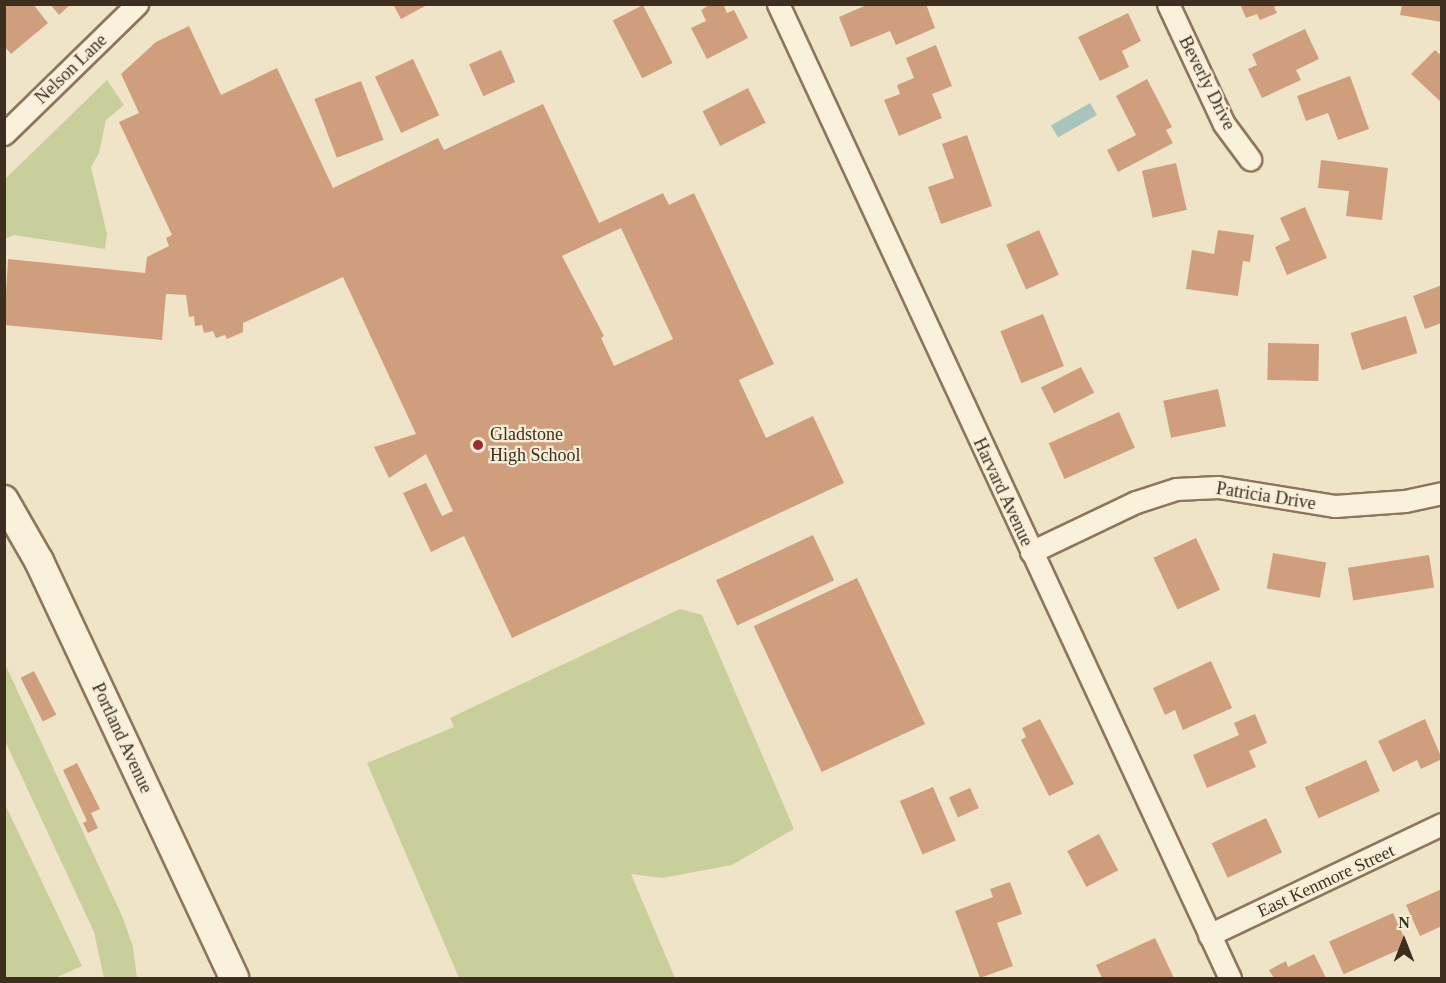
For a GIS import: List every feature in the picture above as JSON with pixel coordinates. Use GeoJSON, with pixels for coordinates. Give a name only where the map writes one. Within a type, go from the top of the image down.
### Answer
{"type":"FeatureCollection","features":[{"type":"Feature","properties":{"kind":"street","name":"Nelson Lane"},"geometry":{"type":"LineString","coordinates":[[4,134],[137,4]]}},
{"type":"Feature","properties":{"kind":"street","name":"Harvard Avenue"},"geometry":{"type":"LineString","coordinates":[[778,4],[1230,978]]}},
{"type":"Feature","properties":{"kind":"street","name":"Beverly Drive"},"geometry":{"type":"LineString","coordinates":[[1168,4],[1224,124],[1250,159]]}},
{"type":"Feature","properties":{"kind":"street","name":"Patricia Drive"},"geometry":{"type":"LineString","coordinates":[[1031,552],[1136,502],[1176,489],[1218,487],[1335,506],[1405,501],[1442,493]]}},
{"type":"Feature","properties":{"kind":"street","name":"Portland Avenue"},"geometry":{"type":"LineString","coordinates":[[4,500],[39,561],[234,978]]}},
{"type":"Feature","properties":{"kind":"street","name":"East Kenmore Street"},"geometry":{"type":"LineString","coordinates":[[1209,935],[1442,824]]}},
{"type":"Feature","properties":{"kind":"green space"},"geometry":{"type":"Polygon","coordinates":[[[107,80],[124,105],[106,120],[99,153],[91,167],[107,234],[105,249],[14,235],[5,239],[5,179],[107,80]]]}},
{"type":"Feature","properties":{"kind":"green space"},"geometry":{"type":"Polygon","coordinates":[[[680,609],[702,615],[794,829],[732,865],[662,878],[631,874],[675,978],[459,978],[367,763],[454,727],[450,718],[680,609]]]}},
{"type":"Feature","properties":{"kind":"green space"},"geometry":{"type":"Polygon","coordinates":[[[5,664],[123,918],[133,947],[137,978],[104,978],[94,932],[5,741],[5,664]]]}},
{"type":"Feature","properties":{"kind":"green space"},"geometry":{"type":"Polygon","coordinates":[[[4,802],[82,966],[55,978],[5,978],[4,802]]]}},
{"type":"Feature","properties":{"kind":"water"},"geometry":{"type":"Polygon","coordinates":[[[1090,103],[1097,115],[1058,138],[1051,126],[1090,103]]]}},
{"type":"Feature","properties":{"kind":"building"},"geometry":{"type":"Polygon","coordinates":[[[5,4],[33,4],[48,23],[11,54],[5,47],[5,4]]]}},
{"type":"Feature","properties":{"kind":"building"},"geometry":{"type":"Polygon","coordinates":[[[50,4],[71,4],[59,15],[50,4]]]}},
{"type":"Feature","properties":{"kind":"building"},"geometry":{"type":"Polygon","coordinates":[[[393,4],[429,4],[401,19],[393,4]]]}},
{"type":"Feature","properties":{"kind":"building"},"geometry":{"type":"Polygon","coordinates":[[[711,4],[723,4],[727,13],[734,10],[748,38],[707,59],[691,28],[706,21],[701,10],[711,4]]]}},
{"type":"Feature","properties":{"kind":"building"},"geometry":{"type":"Polygon","coordinates":[[[869,4],[926,4],[935,28],[896,45],[890,31],[851,47],[839,17],[869,4]]]}},
{"type":"Feature","properties":{"kind":"building"},"geometry":{"type":"Polygon","coordinates":[[[1240,4],[1279,5],[1274,7],[1277,13],[1260,20],[1257,14],[1246,18],[1240,4]]]}},
{"type":"Feature","properties":{"kind":"building"},"geometry":{"type":"Polygon","coordinates":[[[643,5],[673,63],[642,78],[613,20],[643,5]]]}},
{"type":"Feature","properties":{"kind":"building"},"geometry":{"type":"Polygon","coordinates":[[[1402,5],[1442,5],[1442,22],[1400,15],[1402,5]]]}},
{"type":"Feature","properties":{"kind":"building"},"geometry":{"type":"Polygon","coordinates":[[[1128,13],[1141,41],[1122,51],[1129,67],[1100,81],[1078,37],[1128,13]]]}},
{"type":"Feature","properties":{"kind":"building"},"geometry":{"type":"Polygon","coordinates":[[[189,26],[221,95],[277,68],[333,188],[438,138],[444,150],[543,104],[599,223],[663,193],[669,205],[694,193],[774,364],[739,380],[766,438],[813,416],[844,483],[512,638],[464,536],[431,552],[403,493],[426,483],[442,516],[453,511],[426,454],[389,478],[374,447],[416,434],[343,277],[243,323],[243,332],[227,339],[225,335],[216,338],[213,331],[204,333],[202,325],[195,326],[194,316],[189,317],[186,295],[166,294],[162,340],[4,325],[8,259],[145,273],[147,257],[169,246],[166,238],[172,235],[119,122],[139,113],[121,74],[156,42],[189,26]],[[621,228],[562,256],[604,336],[601,338],[614,366],[673,339],[621,228]]]}},
{"type":"Feature","properties":{"kind":"building"},"geometry":{"type":"Polygon","coordinates":[[[1305,29],[1319,59],[1296,70],[1301,80],[1262,98],[1248,69],[1257,65],[1252,54],[1305,29]]]}},
{"type":"Feature","properties":{"kind":"building"},"geometry":{"type":"Polygon","coordinates":[[[936,45],[952,86],[932,94],[942,118],[899,136],[884,100],[900,94],[897,85],[914,78],[906,58],[936,45]]]}},
{"type":"Feature","properties":{"kind":"building"},"geometry":{"type":"Polygon","coordinates":[[[501,50],[515,82],[483,96],[469,64],[501,50]]]}},
{"type":"Feature","properties":{"kind":"building"},"geometry":{"type":"Polygon","coordinates":[[[1435,50],[1442,56],[1442,103],[1411,74],[1435,50]]]}},
{"type":"Feature","properties":{"kind":"building"},"geometry":{"type":"Polygon","coordinates":[[[413,59],[439,115],[401,133],[375,77],[413,59]]]}},
{"type":"Feature","properties":{"kind":"building"},"geometry":{"type":"Polygon","coordinates":[[[1350,76],[1369,129],[1338,140],[1328,113],[1306,121],[1297,96],[1350,76]]]}},
{"type":"Feature","properties":{"kind":"building"},"geometry":{"type":"Polygon","coordinates":[[[1147,79],[1172,127],[1166,130],[1173,143],[1118,172],[1107,150],[1136,135],[1116,96],[1147,79]]]}},
{"type":"Feature","properties":{"kind":"building"},"geometry":{"type":"Polygon","coordinates":[[[361,81],[384,140],[337,158],[314,99],[361,81]]]}},
{"type":"Feature","properties":{"kind":"building"},"geometry":{"type":"Polygon","coordinates":[[[748,88],[766,123],[720,146],[703,111],[748,88]]]}},
{"type":"Feature","properties":{"kind":"building"},"geometry":{"type":"Polygon","coordinates":[[[967,135],[992,206],[941,224],[928,187],[954,178],[942,144],[967,135]]]}},
{"type":"Feature","properties":{"kind":"building"},"geometry":{"type":"Polygon","coordinates":[[[1321,160],[1388,168],[1382,220],[1346,216],[1349,191],[1318,188],[1321,160]]]}},
{"type":"Feature","properties":{"kind":"building"},"geometry":{"type":"Polygon","coordinates":[[[1176,163],[1187,210],[1153,218],[1142,171],[1176,163]]]}},
{"type":"Feature","properties":{"kind":"building"},"geometry":{"type":"Polygon","coordinates":[[[1305,207],[1327,258],[1287,275],[1275,247],[1290,240],[1280,218],[1305,207]]]}},
{"type":"Feature","properties":{"kind":"building"},"geometry":{"type":"Polygon","coordinates":[[[1039,230],[1059,275],[1026,289],[1006,245],[1039,230]]]}},
{"type":"Feature","properties":{"kind":"building"},"geometry":{"type":"Polygon","coordinates":[[[1218,230],[1254,235],[1250,262],[1243,261],[1238,296],[1186,289],[1192,250],[1214,254],[1218,230]]]}},
{"type":"Feature","properties":{"kind":"building"},"geometry":{"type":"Polygon","coordinates":[[[1442,285],[1442,323],[1425,329],[1413,296],[1442,285]]]}},
{"type":"Feature","properties":{"kind":"building"},"geometry":{"type":"Polygon","coordinates":[[[1043,314],[1064,366],[1021,383],[1000,331],[1043,314]]]}},
{"type":"Feature","properties":{"kind":"building"},"geometry":{"type":"Polygon","coordinates":[[[1406,316],[1417,353],[1362,370],[1351,333],[1406,316]]]}},
{"type":"Feature","properties":{"kind":"building"},"geometry":{"type":"Polygon","coordinates":[[[1268,343],[1319,344],[1318,381],[1267,380],[1268,343]]]}},
{"type":"Feature","properties":{"kind":"building"},"geometry":{"type":"Polygon","coordinates":[[[1081,367],[1094,393],[1054,413],[1041,387],[1081,367]]]}},
{"type":"Feature","properties":{"kind":"building"},"geometry":{"type":"Polygon","coordinates":[[[1218,389],[1226,426],[1171,438],[1163,401],[1218,389]]]}},
{"type":"Feature","properties":{"kind":"building"},"geometry":{"type":"Polygon","coordinates":[[[1119,412],[1135,448],[1065,479],[1049,443],[1119,412]]]}},
{"type":"Feature","properties":{"kind":"building"},"geometry":{"type":"Polygon","coordinates":[[[813,535],[834,580],[737,626],[716,580],[813,535]]]}},
{"type":"Feature","properties":{"kind":"building"},"geometry":{"type":"Polygon","coordinates":[[[1196,538],[1220,590],[1177,610],[1153,558],[1196,538]]]}},
{"type":"Feature","properties":{"kind":"building"},"geometry":{"type":"Polygon","coordinates":[[[1273,553],[1326,562],[1320,598],[1267,588],[1273,553]]]}},
{"type":"Feature","properties":{"kind":"building"},"geometry":{"type":"Polygon","coordinates":[[[1429,555],[1434,588],[1353,600],[1348,568],[1429,555]]]}},
{"type":"Feature","properties":{"kind":"building"},"geometry":{"type":"Polygon","coordinates":[[[857,578],[925,724],[822,772],[754,626],[857,578]]]}},
{"type":"Feature","properties":{"kind":"building"},"geometry":{"type":"Polygon","coordinates":[[[1211,661],[1232,708],[1183,730],[1175,710],[1165,715],[1153,688],[1211,661]]]}},
{"type":"Feature","properties":{"kind":"building"},"geometry":{"type":"Polygon","coordinates":[[[34,671],[56,715],[43,721],[21,678],[34,671]]]}},
{"type":"Feature","properties":{"kind":"building"},"geometry":{"type":"Polygon","coordinates":[[[1255,714],[1267,743],[1249,751],[1256,767],[1207,788],[1193,755],[1239,735],[1234,723],[1255,714]]]}},
{"type":"Feature","properties":{"kind":"building"},"geometry":{"type":"Polygon","coordinates":[[[1040,719],[1074,784],[1049,796],[1021,740],[1026,737],[1022,728],[1040,719]]]}},
{"type":"Feature","properties":{"kind":"building"},"geometry":{"type":"Polygon","coordinates":[[[1425,719],[1442,759],[1421,769],[1417,760],[1393,772],[1378,741],[1425,719]]]}},
{"type":"Feature","properties":{"kind":"building"},"geometry":{"type":"Polygon","coordinates":[[[1366,760],[1380,791],[1319,818],[1305,787],[1366,760]]]}},
{"type":"Feature","properties":{"kind":"building"},"geometry":{"type":"Polygon","coordinates":[[[77,763],[100,809],[91,813],[98,828],[88,833],[83,823],[87,821],[63,770],[77,763]]]}},
{"type":"Feature","properties":{"kind":"building"},"geometry":{"type":"Polygon","coordinates":[[[933,787],[956,840],[923,854],[900,801],[933,787]]]}},
{"type":"Feature","properties":{"kind":"building"},"geometry":{"type":"Polygon","coordinates":[[[970,788],[979,808],[958,817],[949,797],[970,788]]]}},
{"type":"Feature","properties":{"kind":"building"},"geometry":{"type":"Polygon","coordinates":[[[1266,818],[1282,852],[1228,878],[1212,843],[1266,818]]]}},
{"type":"Feature","properties":{"kind":"building"},"geometry":{"type":"Polygon","coordinates":[[[1099,834],[1118,870],[1086,887],[1067,851],[1099,834]]]}},
{"type":"Feature","properties":{"kind":"building"},"geometry":{"type":"Polygon","coordinates":[[[1010,882],[1022,914],[997,923],[1013,966],[980,978],[955,911],[993,897],[990,889],[1010,882]]]}},
{"type":"Feature","properties":{"kind":"building"},"geometry":{"type":"Polygon","coordinates":[[[1442,889],[1442,926],[1420,936],[1406,905],[1442,889]]]}},
{"type":"Feature","properties":{"kind":"building"},"geometry":{"type":"Polygon","coordinates":[[[1393,913],[1408,946],[1344,974],[1329,941],[1393,913]]]}},
{"type":"Feature","properties":{"kind":"building"},"geometry":{"type":"Polygon","coordinates":[[[1155,938],[1174,978],[1102,978],[1096,965],[1155,938]]]}},
{"type":"Feature","properties":{"kind":"building"},"geometry":{"type":"Polygon","coordinates":[[[1314,954],[1326,978],[1274,978],[1269,970],[1286,961],[1288,967],[1314,954]]]}},
{"type":"Feature","properties":{"kind":"place","name":"Gladstone High School"},"geometry":{"type":"Point","coordinates":[478,445]}}]}
